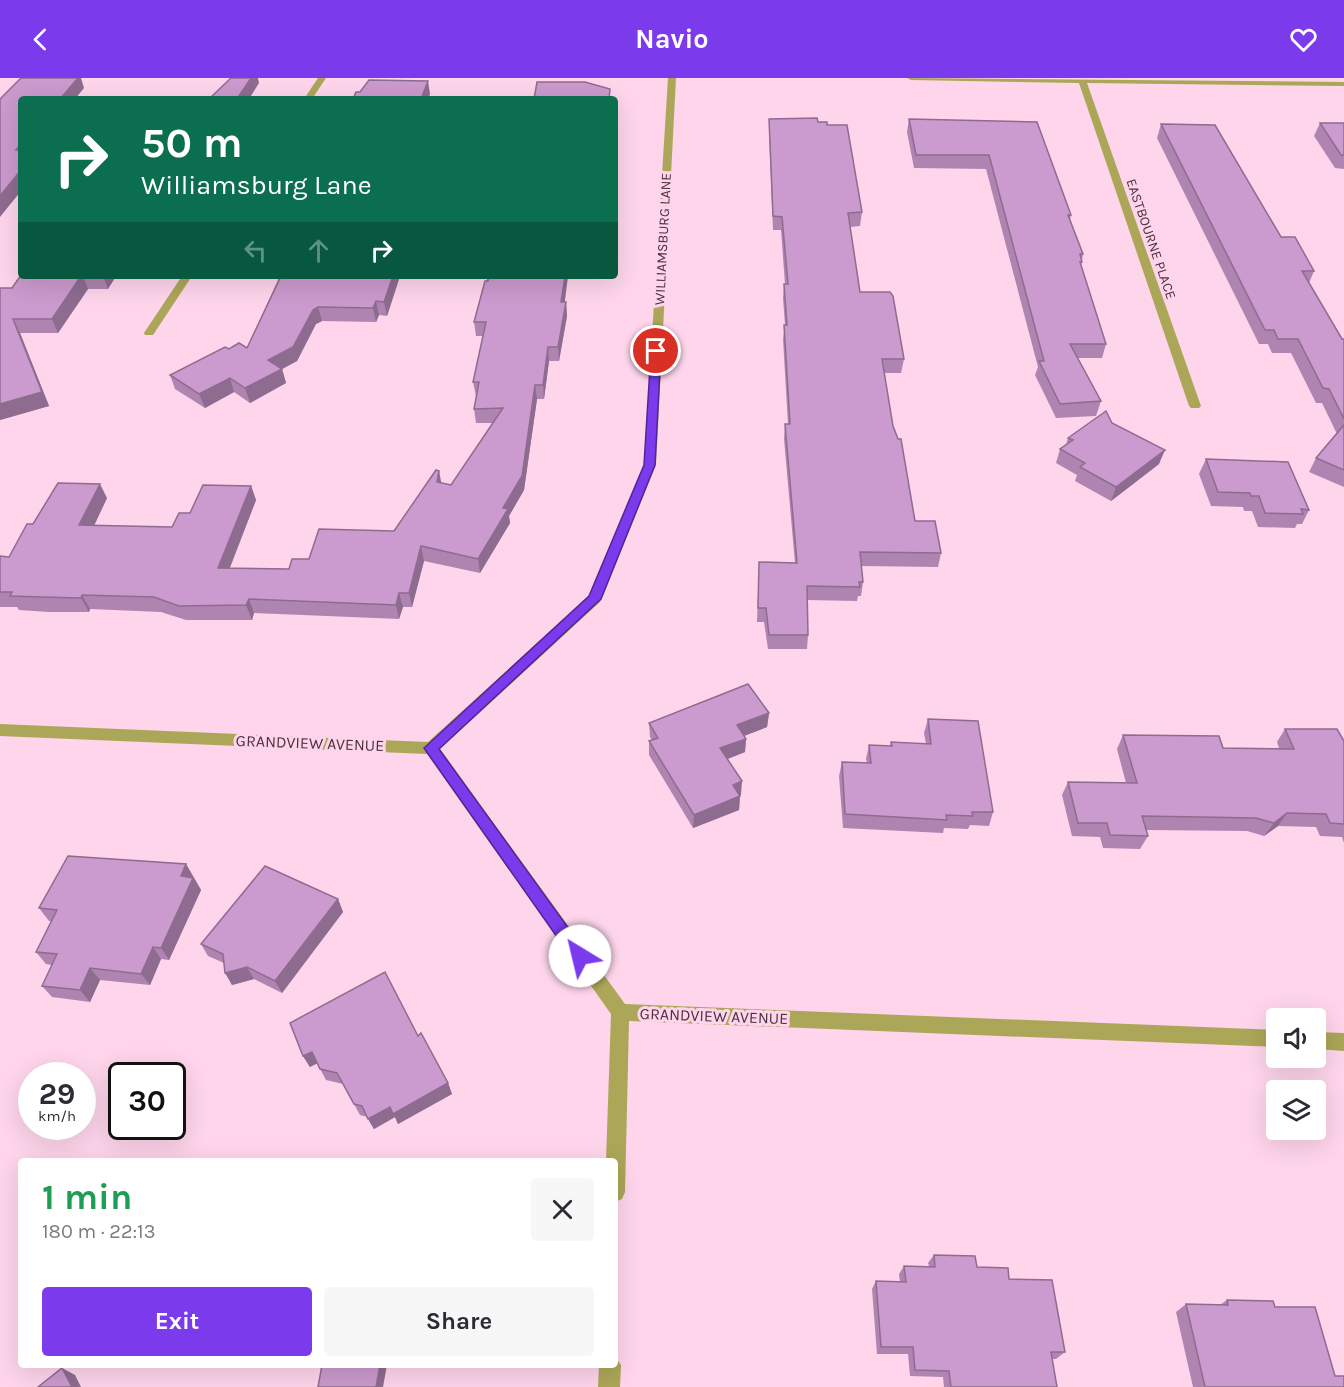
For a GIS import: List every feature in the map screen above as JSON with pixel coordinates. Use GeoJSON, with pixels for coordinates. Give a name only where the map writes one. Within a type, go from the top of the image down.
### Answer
{"type":"FeatureCollection","features":[{"type":"Feature","properties":{"kind":"street"},"geometry":{"type":"LineString","coordinates":[[310,96],[322,78]]}},
{"type":"Feature","properties":{"kind":"street","name":"WILLIAMSBURG LANE"},"geometry":{"type":"LineString","coordinates":[[431,748],[595,599],[650,465],[672,78]]}},
{"type":"Feature","properties":{"kind":"street"},"geometry":{"type":"LineString","coordinates":[[911,78],[1344,84]]}},
{"type":"Feature","properties":{"kind":"street","name":"EASTBOURNE PLACE"},"geometry":{"type":"LineString","coordinates":[[1082,81],[1195,406]]}},
{"type":"Feature","properties":{"kind":"street"},"geometry":{"type":"LineString","coordinates":[[149,333],[185,279]]}},
{"type":"Feature","properties":{"kind":"street","name":"GRANDVIEW AVENUE"},"geometry":{"type":"LineString","coordinates":[[0,730],[431,748],[620,1012],[1266,1039]]}},
{"type":"Feature","properties":{"kind":"street"},"geometry":{"type":"LineString","coordinates":[[616,1158],[620,1012]]}},
{"type":"Feature","properties":{"kind":"street"},"geometry":{"type":"LineString","coordinates":[[1326,1041],[1344,1042]]}},
{"type":"Feature","properties":{"kind":"street"},"geometry":{"type":"LineString","coordinates":[[609,1387],[610,1368]]}},
{"type":"Feature","properties":{"kind":"building"},"geometry":{"type":"Polygon","coordinates":[[[21,78],[78,78],[63,96],[18,96],[18,148],[16,150],[18,150],[18,174],[0,196],[0,99],[21,78]]]}},
{"type":"Feature","properties":{"kind":"building"},"geometry":{"type":"Polygon","coordinates":[[[231,78],[251,78],[239,96],[212,96],[231,78]]]}},
{"type":"Feature","properties":{"kind":"building"},"geometry":{"type":"Polygon","coordinates":[[[369,80],[428,81],[422,96],[354,96],[356,92],[360,92],[369,80]]]}},
{"type":"Feature","properties":{"kind":"building"},"geometry":{"type":"Polygon","coordinates":[[[537,82],[585,82],[610,89],[609,96],[535,96],[537,82]]]}},
{"type":"Feature","properties":{"kind":"building"},"geometry":{"type":"Polygon","coordinates":[[[817,118],[818,122],[827,122],[827,125],[847,125],[862,212],[848,213],[860,292],[890,292],[893,296],[904,359],[882,359],[893,426],[898,439],[901,439],[915,521],[935,521],[941,553],[860,552],[863,582],[859,582],[860,587],[807,586],[808,635],[769,635],[766,608],[758,608],[759,562],[797,563],[785,424],[790,424],[784,325],[787,325],[784,284],[788,284],[782,217],[773,216],[769,119],[817,118]]]}},
{"type":"Feature","properties":{"kind":"building"},"geometry":{"type":"Polygon","coordinates":[[[909,119],[1037,122],[1071,215],[1068,215],[1083,254],[1080,254],[1082,262],[1080,262],[1106,344],[1070,344],[1101,401],[1060,404],[1039,361],[1044,361],[989,155],[916,155],[909,119]]]}},
{"type":"Feature","properties":{"kind":"building"},"geometry":{"type":"Polygon","coordinates":[[[1320,123],[1344,123],[1344,155],[1341,155],[1320,123]]]}},
{"type":"Feature","properties":{"kind":"building"},"geometry":{"type":"Polygon","coordinates":[[[1161,124],[1215,125],[1281,237],[1295,237],[1314,271],[1302,271],[1344,339],[1344,419],[1329,389],[1323,388],[1298,339],[1278,339],[1274,330],[1265,330],[1161,124]]]}},
{"type":"Feature","properties":{"kind":"building"},"geometry":{"type":"Polygon","coordinates":[[[18,279],[79,279],[52,319],[13,319],[42,392],[0,404],[0,288],[12,288],[18,279]]]}},
{"type":"Feature","properties":{"kind":"building"},"geometry":{"type":"Polygon","coordinates":[[[280,279],[392,279],[384,302],[376,301],[373,308],[318,307],[313,310],[293,347],[268,360],[282,369],[245,388],[230,378],[199,394],[170,375],[225,347],[229,349],[239,343],[247,348],[280,279]]]}},
{"type":"Feature","properties":{"kind":"building"},"geometry":{"type":"Polygon","coordinates":[[[488,279],[565,279],[561,302],[566,302],[558,347],[548,347],[543,385],[535,385],[522,476],[503,508],[508,509],[478,559],[421,546],[409,593],[399,593],[396,605],[249,599],[246,605],[179,606],[154,597],[10,596],[12,592],[0,592],[0,556],[9,557],[27,524],[33,524],[58,483],[100,484],[79,525],[172,527],[179,513],[190,513],[203,485],[251,486],[218,568],[289,569],[292,559],[309,559],[319,529],[394,531],[436,470],[439,471],[437,482],[451,485],[503,408],[474,409],[479,382],[473,382],[486,322],[474,322],[485,281],[488,279]]]}},
{"type":"Feature","properties":{"kind":"building"},"geometry":{"type":"Polygon","coordinates":[[[1106,411],[1112,423],[1165,450],[1116,487],[1080,467],[1085,463],[1060,449],[1073,440],[1068,438],[1106,411]]]}},
{"type":"Feature","properties":{"kind":"building"},"geometry":{"type":"Polygon","coordinates":[[[1344,425],[1344,470],[1316,458],[1344,425]]]}},
{"type":"Feature","properties":{"kind":"building"},"geometry":{"type":"Polygon","coordinates":[[[1206,459],[1288,462],[1309,510],[1301,509],[1303,514],[1265,513],[1259,496],[1251,496],[1250,493],[1218,492],[1206,459]]]}},
{"type":"Feature","properties":{"kind":"building"},"geometry":{"type":"Polygon","coordinates":[[[748,684],[769,713],[737,725],[746,739],[720,748],[742,781],[733,785],[740,796],[694,815],[649,741],[658,738],[649,723],[748,684]]]}},
{"type":"Feature","properties":{"kind":"building"},"geometry":{"type":"Polygon","coordinates":[[[928,719],[978,721],[993,812],[972,812],[973,816],[946,815],[947,820],[845,814],[842,762],[871,763],[869,745],[892,746],[891,742],[931,744],[928,719]]]}},
{"type":"Feature","properties":{"kind":"building"},"geometry":{"type":"Polygon","coordinates":[[[1285,729],[1337,729],[1344,741],[1344,824],[1330,823],[1326,814],[1287,813],[1274,823],[1256,818],[1142,816],[1148,836],[1110,835],[1107,823],[1078,823],[1068,782],[1137,783],[1123,735],[1219,736],[1223,748],[1294,749],[1285,729]]]}},
{"type":"Feature","properties":{"kind":"building"},"geometry":{"type":"Polygon","coordinates":[[[68,856],[186,864],[181,876],[193,878],[161,948],[153,947],[141,974],[90,968],[80,990],[42,986],[57,954],[36,952],[57,910],[39,908],[68,856]]]}},
{"type":"Feature","properties":{"kind":"building"},"geometry":{"type":"Polygon","coordinates":[[[265,866],[338,899],[275,981],[247,967],[225,973],[223,954],[201,944],[265,866]]]}},
{"type":"Feature","properties":{"kind":"building"},"geometry":{"type":"Polygon","coordinates":[[[385,972],[418,1036],[421,1033],[448,1083],[393,1114],[390,1107],[368,1119],[362,1106],[354,1104],[337,1073],[320,1069],[312,1052],[303,1056],[290,1023],[385,972]]]}},
{"type":"Feature","properties":{"kind":"building"},"geometry":{"type":"Polygon","coordinates":[[[934,1255],[975,1256],[977,1267],[1008,1268],[1009,1279],[1052,1280],[1065,1352],[1051,1352],[1057,1387],[951,1387],[949,1371],[915,1370],[913,1347],[881,1347],[876,1281],[906,1282],[904,1266],[935,1267],[934,1255]]]}},
{"type":"Feature","properties":{"kind":"building"},"geometry":{"type":"Polygon","coordinates":[[[1227,1300],[1273,1301],[1275,1307],[1315,1307],[1335,1376],[1344,1376],[1344,1387],[1205,1387],[1186,1304],[1228,1305],[1227,1300]]]}},
{"type":"Feature","properties":{"kind":"building"},"geometry":{"type":"Polygon","coordinates":[[[62,1368],[72,1387],[38,1387],[62,1368]]]}},
{"type":"Feature","properties":{"kind":"building"},"geometry":{"type":"Polygon","coordinates":[[[321,1368],[379,1368],[376,1387],[318,1387],[321,1368]]]}},
{"type":"Feature","properties":{"kind":"route"},"geometry":{"type":"LineString","coordinates":[[580,956],[431,748],[595,599],[650,465],[656,351]]}}]}
